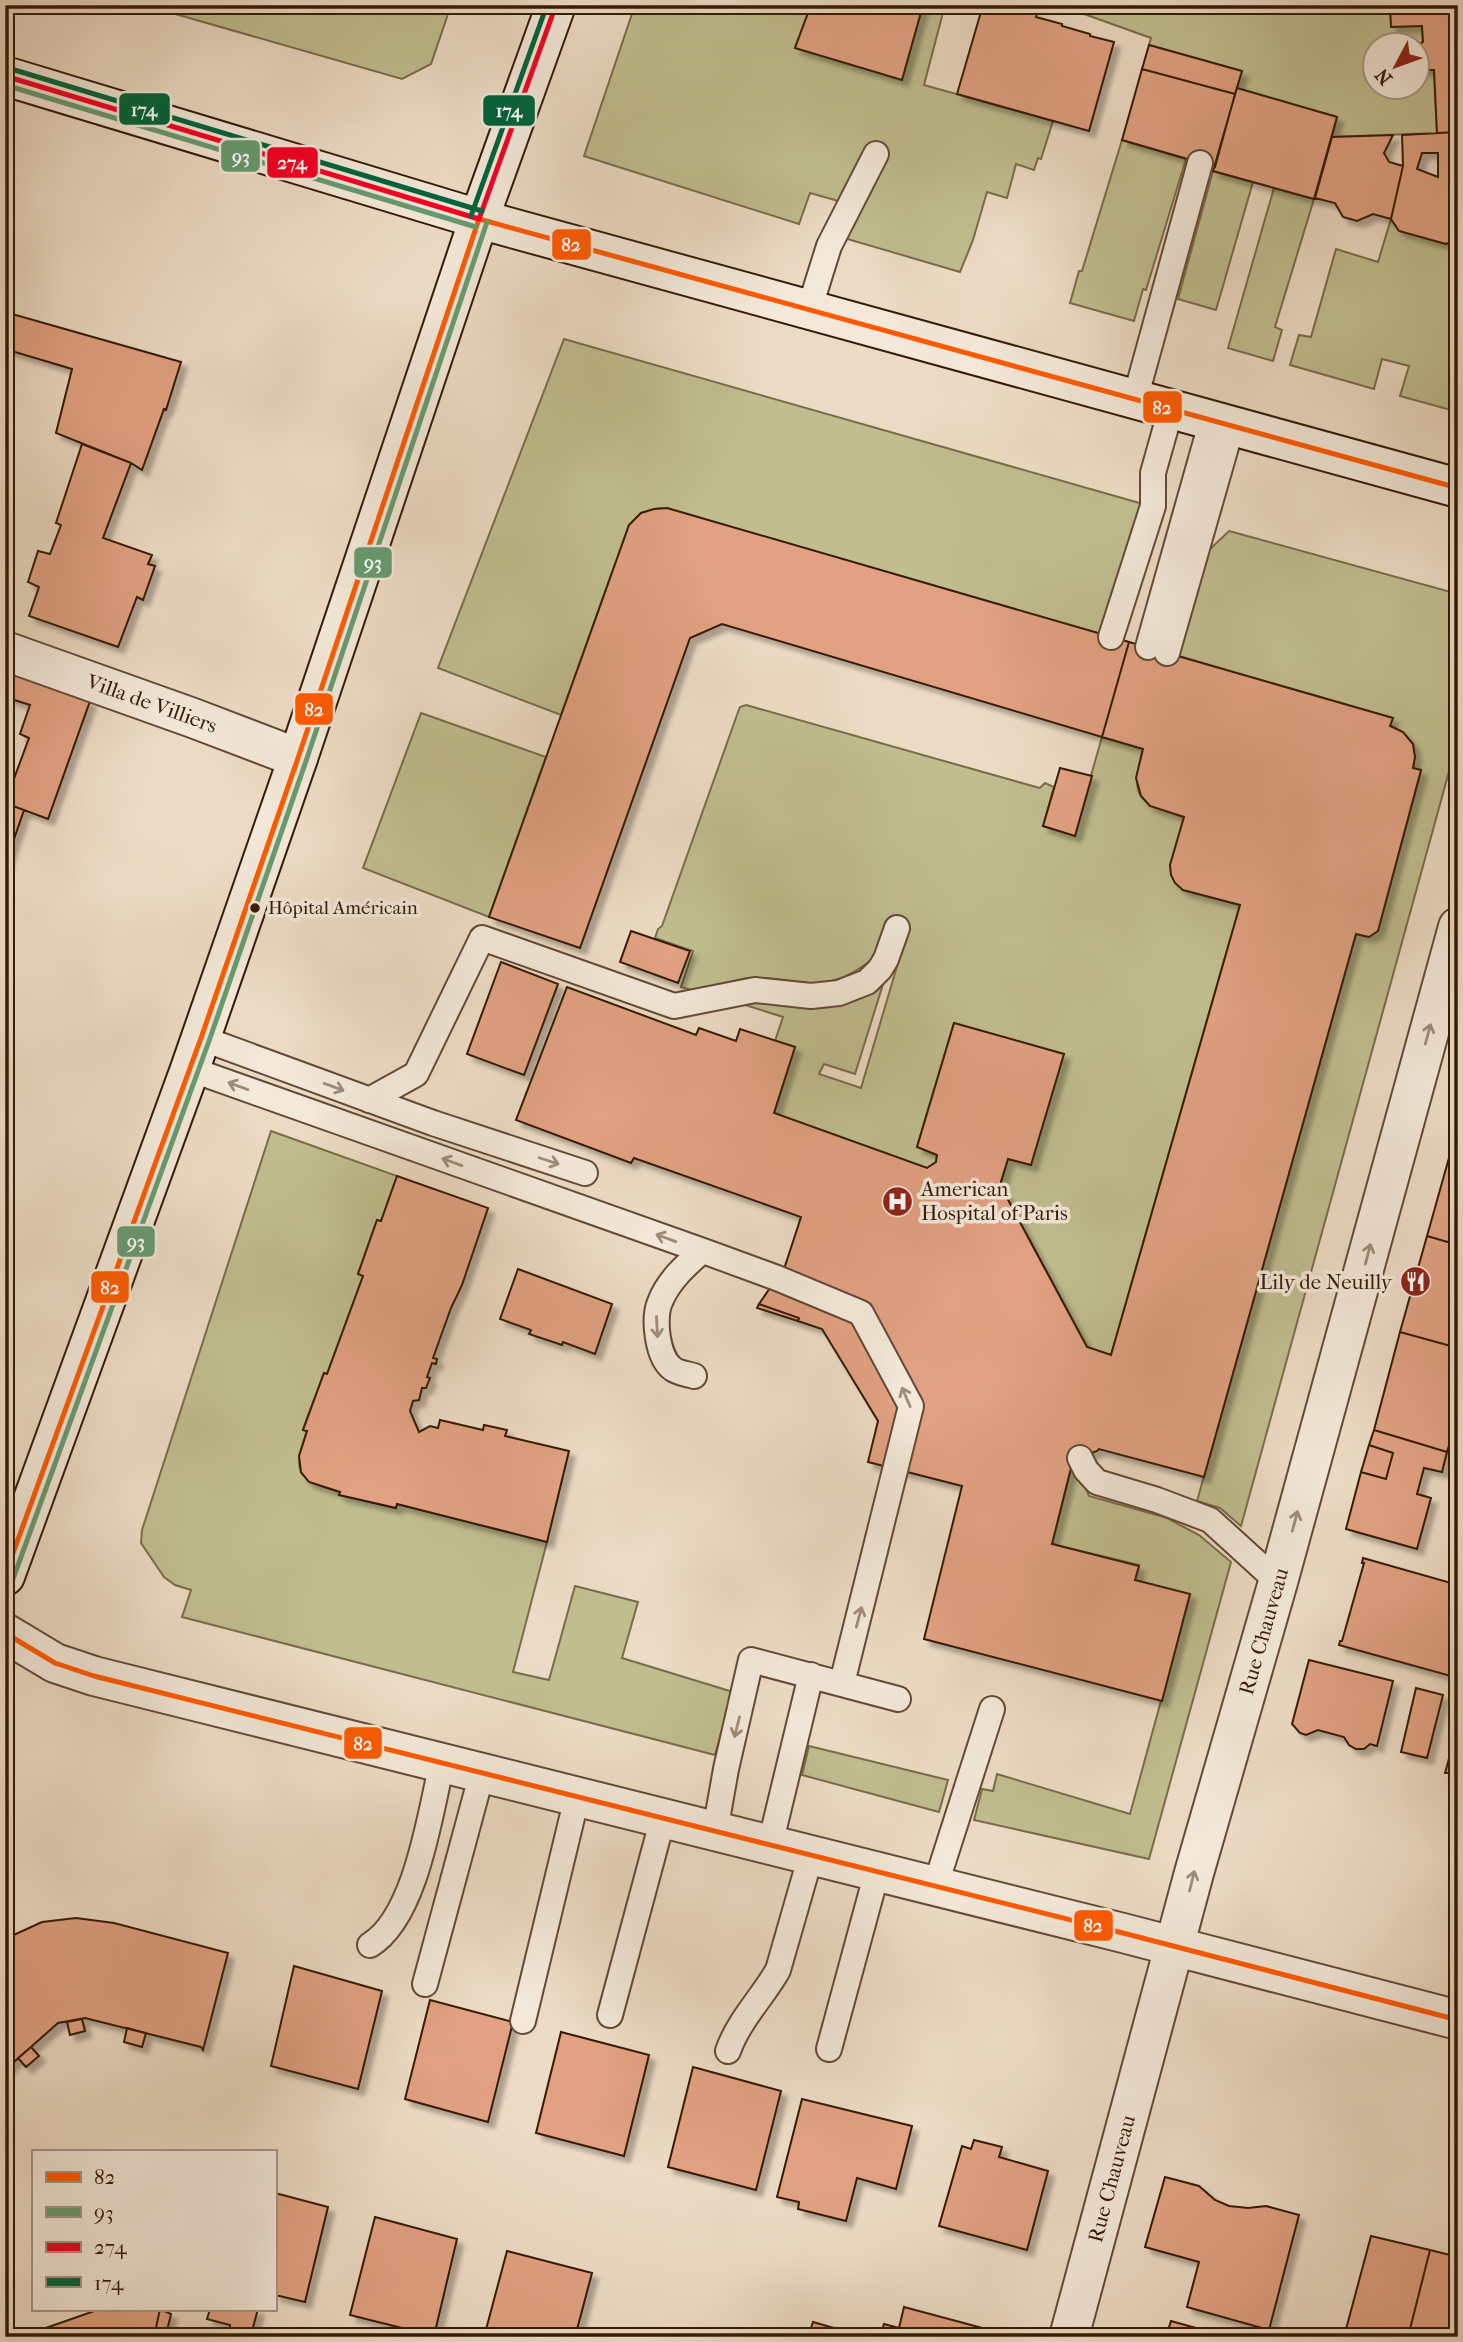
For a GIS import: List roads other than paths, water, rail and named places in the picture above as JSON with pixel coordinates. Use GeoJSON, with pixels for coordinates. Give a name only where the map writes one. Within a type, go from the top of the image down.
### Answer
{"type":"FeatureCollection","features":[{"type":"Feature","properties":{"kind":"street"},"geometry":{"type":"LineString","coordinates":[[5,1576],[196,1054],[479,219],[556,5]]}},
{"type":"Feature","properties":{"kind":"street"},"geometry":{"type":"LineString","coordinates":[[5,76],[479,219],[1458,488]]}},
{"type":"Feature","properties":{"kind":"street","name":"Villa de Villiers"},"geometry":{"type":"LineString","coordinates":[[5,651],[298,758]]}},
{"type":"Feature","properties":{"kind":"street","name":"Rue Chauveau"},"geometry":{"type":"LineString","coordinates":[[1069,2337],[1198,1860],[1278,1582],[1458,927]]}},
{"type":"Feature","properties":{"kind":"street"},"geometry":{"type":"LineString","coordinates":[[5,1633],[55,1663],[94,1676],[1458,2020]]}},
{"type":"Feature","properties":{"kind":"lane"},"geometry":{"type":"LineString","coordinates":[[809,310],[829,246],[876,154]]}},
{"type":"Feature","properties":{"kind":"lane"},"geometry":{"type":"LineString","coordinates":[[1135,399],[1200,163]]}},
{"type":"Feature","properties":{"kind":"lane"},"geometry":{"type":"LineString","coordinates":[[1111,637],[1153,506],[1153,473],[1171,409]]}},
{"type":"Feature","properties":{"kind":"lane"},"geometry":{"type":"LineString","coordinates":[[1158,650],[1222,423]]}},
{"type":"Feature","properties":{"kind":"lane"},"geometry":{"type":"LineString","coordinates":[[369,1100],[416,1074],[482,938],[674,1006],[755,990],[811,996],[839,993],[867,982],[880,969],[897,928]]}},
{"type":"Feature","properties":{"kind":"lane"},"geometry":{"type":"LineString","coordinates":[[196,1054],[369,1100],[585,1173]]}},
{"type":"Feature","properties":{"kind":"lane"},"geometry":{"type":"LineString","coordinates":[[196,1054],[861,1313],[911,1406],[842,1683]]}},
{"type":"Feature","properties":{"kind":"lane"},"geometry":{"type":"LineString","coordinates":[[694,1376],[673,1369],[663,1355],[656,1320],[659,1304],[668,1287],[684,1267],[702,1251]]}},
{"type":"Feature","properties":{"kind":"lane"},"geometry":{"type":"LineString","coordinates":[[1080,1458],[1086,1471],[1097,1482],[1210,1520],[1278,1582]]}},
{"type":"Feature","properties":{"kind":"lane"},"geometry":{"type":"LineString","coordinates":[[715,1831],[751,1660],[898,1699]]}},
{"type":"Feature","properties":{"kind":"lane"},"geometry":{"type":"LineString","coordinates":[[770,1845],[811,1675]]}},
{"type":"Feature","properties":{"kind":"lane"},"geometry":{"type":"LineString","coordinates":[[935,1887],[992,1709]]}},
{"type":"Feature","properties":{"kind":"lane"},"geometry":{"type":"LineString","coordinates":[[370,1945],[389,1930],[407,1896],[442,1763]]}},
{"type":"Feature","properties":{"kind":"lane"},"geometry":{"type":"LineString","coordinates":[[425,1984],[482,1773]]}},
{"type":"Feature","properties":{"kind":"lane"},"geometry":{"type":"LineString","coordinates":[[523,2021],[577,1797]]}},
{"type":"Feature","properties":{"kind":"lane"},"geometry":{"type":"LineString","coordinates":[[610,2015],[663,1818]]}},
{"type":"Feature","properties":{"kind":"lane"},"geometry":{"type":"LineString","coordinates":[[728,2051],[741,2022],[778,1970],[811,1855]]}},
{"type":"Feature","properties":{"kind":"lane"},"geometry":{"type":"LineString","coordinates":[[829,2049],[877,1872]]}},
{"type":"Feature","properties":{"kind":"place","name":"Hôpital Américain"},"geometry":{"type":"Point","coordinates":[255,908]}},
{"type":"Feature","properties":{"kind":"place","name":"American Hospital of Paris"},"geometry":{"type":"Point","coordinates":[898,1201]}},
{"type":"Feature","properties":{"kind":"place","name":"Lily de Neuilly"},"geometry":{"type":"Point","coordinates":[1415,1282]}}]}
